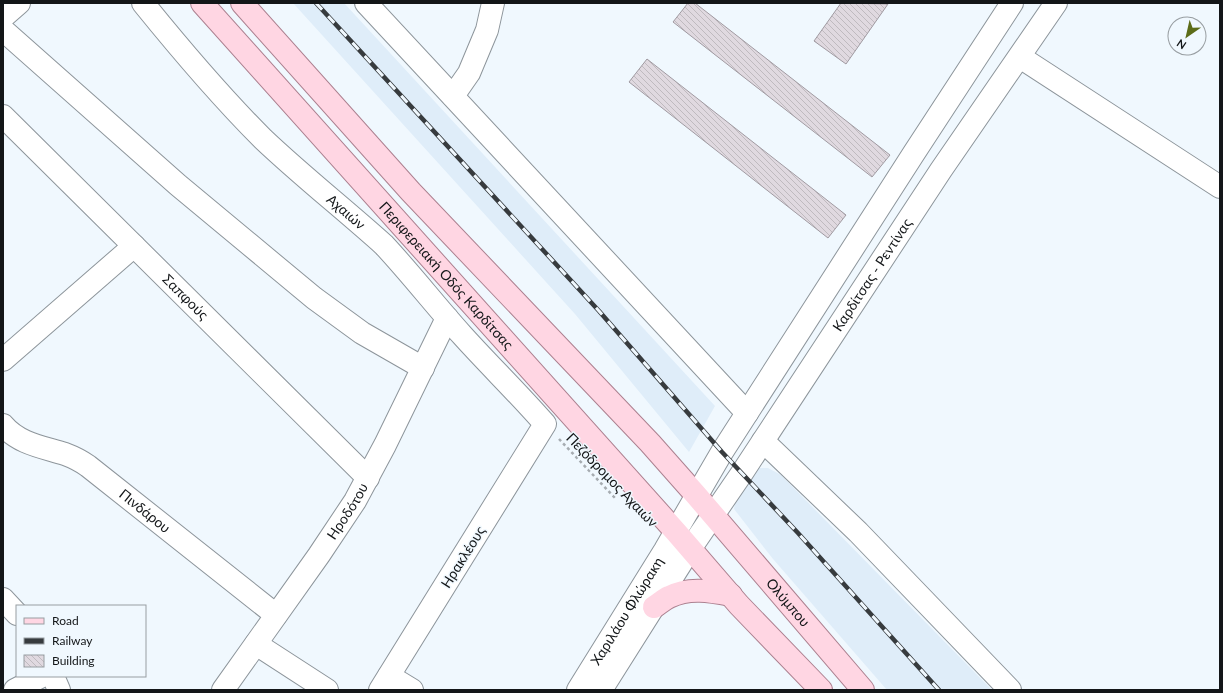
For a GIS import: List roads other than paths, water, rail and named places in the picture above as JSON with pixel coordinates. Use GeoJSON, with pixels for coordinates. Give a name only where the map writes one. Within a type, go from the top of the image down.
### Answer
{"type":"FeatureCollection","features":[{"type":"Feature","properties":{"kind":"main road","name":"Περιφερειακή Οδός Καρδίτσας"},"geometry":{"type":"LineString","coordinates":[[202,3],[690,549]]}},
{"type":"Feature","properties":{"kind":"main road"},"geometry":{"type":"LineString","coordinates":[[242,3],[411,192],[650,443],[712,514]]}},
{"type":"Feature","properties":{"kind":"main road","name":"Ολύμπου"},"geometry":{"type":"LineString","coordinates":[[712,514],[863,690]]}},
{"type":"Feature","properties":{"kind":"main road"},"geometry":{"type":"LineString","coordinates":[[690,549],[731,595],[821,690]]}},
{"type":"Feature","properties":{"kind":"main road"},"geometry":{"type":"LineString","coordinates":[[654,608],[669,597],[690,591],[707,591],[731,595]]}},
{"type":"Feature","properties":{"kind":"street"},"geometry":{"type":"LineString","coordinates":[[3,17],[19,3]]}},
{"type":"Feature","properties":{"kind":"street","name":"Αχαιών"},"geometry":{"type":"LineString","coordinates":[[143,3],[187,57],[245,120],[282,156],[384,245],[425,290],[447,318],[545,424]]}},
{"type":"Feature","properties":{"kind":"street"},"geometry":{"type":"LineString","coordinates":[[366,3],[747,413]]}},
{"type":"Feature","properties":{"kind":"street"},"geometry":{"type":"LineString","coordinates":[[453,96],[469,73],[487,30],[493,3]]}},
{"type":"Feature","properties":{"kind":"street"},"geometry":{"type":"LineString","coordinates":[[676,532],[696,496],[747,413],[1012,3]]}},
{"type":"Feature","properties":{"kind":"street","name":"Καρδίτσας - Ρεντίνας"},"geometry":{"type":"LineString","coordinates":[[690,549],[712,514],[763,441],[941,170],[1056,3]]}},
{"type":"Feature","properties":{"kind":"street"},"geometry":{"type":"LineString","coordinates":[[3,30],[178,185],[314,298],[357,329],[423,368]]}},
{"type":"Feature","properties":{"kind":"street"},"geometry":{"type":"LineString","coordinates":[[1020,57],[1220,187]]}},
{"type":"Feature","properties":{"kind":"street","name":"Σαπφούς"},"geometry":{"type":"LineString","coordinates":[[3,116],[368,478]]}},
{"type":"Feature","properties":{"kind":"street"},"geometry":{"type":"LineString","coordinates":[[914,153],[941,170]]}},
{"type":"Feature","properties":{"kind":"street"},"geometry":{"type":"LineString","coordinates":[[3,360],[134,246]]}},
{"type":"Feature","properties":{"kind":"street","name":"Ηροδότου"},"geometry":{"type":"LineString","coordinates":[[223,690],[355,502],[447,318]]}},
{"type":"Feature","properties":{"kind":"street","name":"Ηρακλέους"},"geometry":{"type":"LineString","coordinates":[[385,683],[545,424]]}},
{"type":"Feature","properties":{"kind":"street","name":"Πινδάρου"},"geometry":{"type":"LineString","coordinates":[[3,425],[13,435],[21,440],[67,455],[88,466],[276,615]]}},
{"type":"Feature","properties":{"kind":"street"},"geometry":{"type":"LineString","coordinates":[[763,441],[858,532],[1010,690]]}},
{"type":"Feature","properties":{"kind":"street","name":"Χαριλάου Φλώρακη"},"geometry":{"type":"LineString","coordinates":[[578,690],[676,532]]}},
{"type":"Feature","properties":{"kind":"street","name":"Χαριλάου Φλώρακη"},"geometry":{"type":"LineString","coordinates":[[601,690],[690,549]]}},
{"type":"Feature","properties":{"kind":"street"},"geometry":{"type":"LineString","coordinates":[[3,599],[16,613]]}},
{"type":"Feature","properties":{"kind":"street"},"geometry":{"type":"LineString","coordinates":[[256,644],[327,690]]}},
{"type":"Feature","properties":{"kind":"street"},"geometry":{"type":"LineString","coordinates":[[15,690],[40,677]]}},
{"type":"Feature","properties":{"kind":"street"},"geometry":{"type":"LineString","coordinates":[[53,677],[59,690]]}},
{"type":"Feature","properties":{"kind":"street"},"geometry":{"type":"LineString","coordinates":[[385,683],[412,690]]}},
{"type":"Feature","properties":{"kind":"railway"},"geometry":{"type":"LineString","coordinates":[[316,3],[599,311],[722,452],[798,533],[939,690]]}}]}
